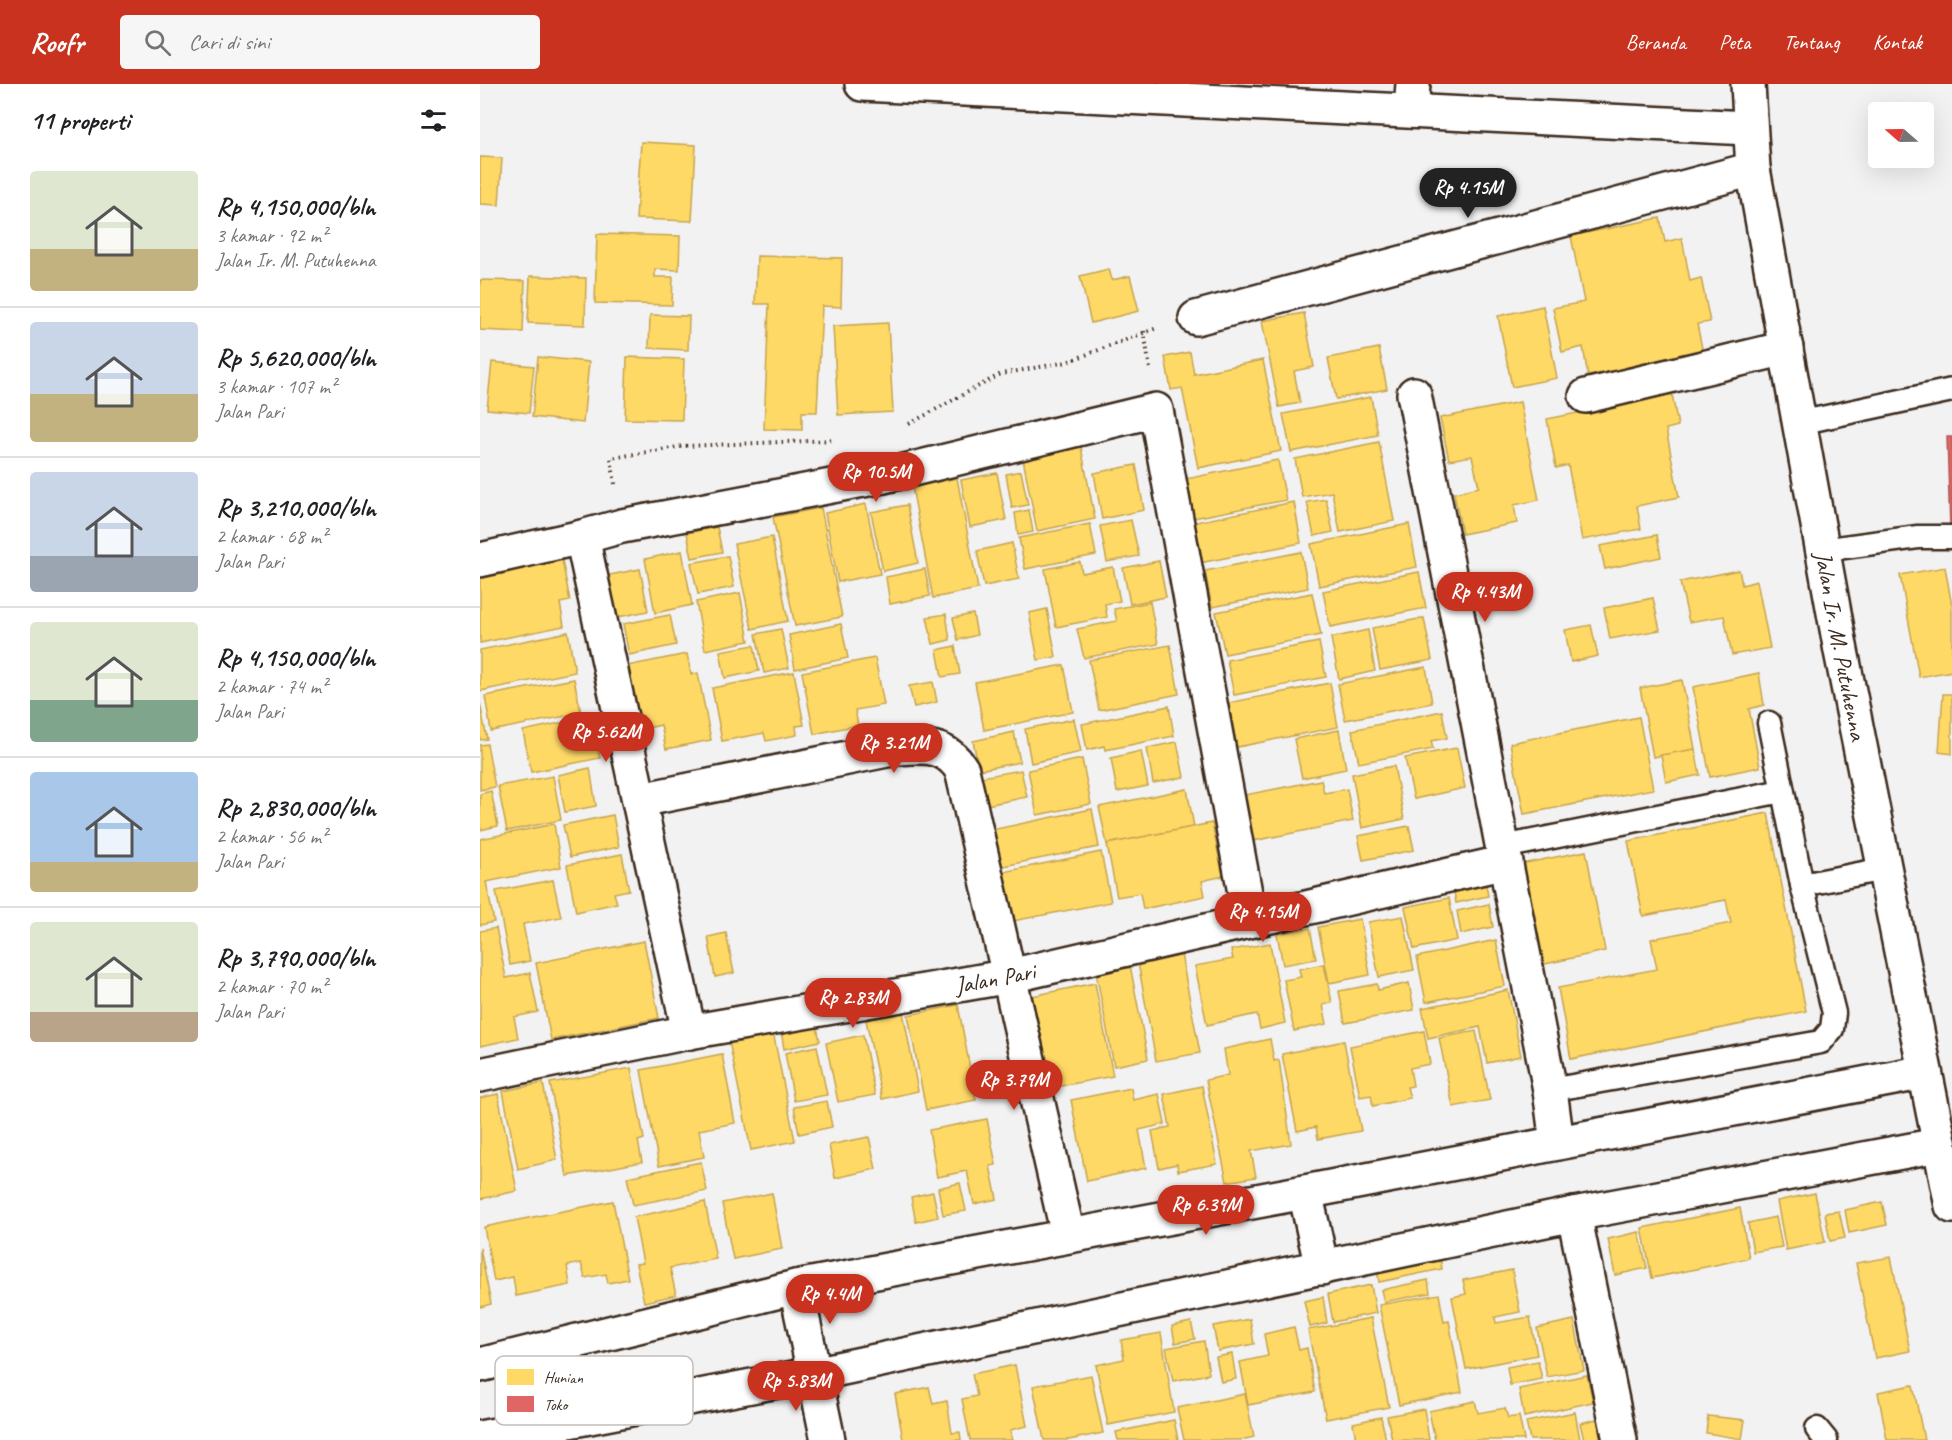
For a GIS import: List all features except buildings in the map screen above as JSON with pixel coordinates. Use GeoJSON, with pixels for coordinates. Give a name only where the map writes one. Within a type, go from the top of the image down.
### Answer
{"type":"FeatureCollection","features":[{"type":"Feature","properties":{"kind":"main road"},"geometry":{"type":"LineString","coordinates":[[862,84],[1412,98],[1748,128]]}},
{"type":"Feature","properties":{"kind":"main road","name":"Jalan Ir. M. Putuhenna"},"geometry":{"type":"LineString","coordinates":[[1748,84],[1748,128],[1753,169],[1822,550],[1938,1145],[1952,1206]]}},
{"type":"Feature","properties":{"kind":"main road"},"geometry":{"type":"LineString","coordinates":[[1196,318],[1753,169]]}},
{"type":"Feature","properties":{"kind":"main road"},"geometry":{"type":"LineString","coordinates":[[1586,396],[1786,348]]}},
{"type":"Feature","properties":{"kind":"main road"},"geometry":{"type":"LineString","coordinates":[[1414,394],[1550,1090],[1557,1143]]}},
{"type":"Feature","properties":{"kind":"main road"},"geometry":{"type":"LineString","coordinates":[[480,560],[622,526],[884,476],[1155,410],[1250,920]]}},
{"type":"Feature","properties":{"kind":"main road"},"geometry":{"type":"LineString","coordinates":[[582,537],[689,1032]]}},
{"type":"Feature","properties":{"kind":"main road"},"geometry":{"type":"LineString","coordinates":[[640,800],[897,748],[919,746],[940,750],[954,756],[962,770],[1068,1235]]}},
{"type":"Feature","properties":{"kind":"main road","name":"Jalan Pari"},"geometry":{"type":"LineString","coordinates":[[480,1075],[689,1032],[1010,976],[1250,920],[1504,854]]}},
{"type":"Feature","properties":{"kind":"main road"},"geometry":{"type":"LineString","coordinates":[[516,1356],[796,1287],[1305,1192],[1924,1072]]}},
{"type":"Feature","properties":{"kind":"main road"},"geometry":{"type":"LineString","coordinates":[[693,1397],[814,1374],[1574,1214],[1938,1145]]}},
{"type":"Feature","properties":{"kind":"main road"},"geometry":{"type":"LineString","coordinates":[[1305,1192],[1322,1268]]}},
{"type":"Feature","properties":{"kind":"main road"},"geometry":{"type":"LineString","coordinates":[[1574,1214],[1620,1440]]}},
{"type":"Feature","properties":{"kind":"main road"},"geometry":{"type":"LineString","coordinates":[[796,1287],[828,1440]]}},
{"type":"Feature","properties":{"kind":"main road"},"geometry":{"type":"LineString","coordinates":[[480,1365],[495,1361]]}},
{"type":"Feature","properties":{"kind":"main road"},"geometry":{"type":"LineString","coordinates":[[480,1438],[548,1425]]}},
{"type":"Feature","properties":{"kind":"lane"},"geometry":{"type":"LineString","coordinates":[[1799,423],[1952,390]]}},
{"type":"Feature","properties":{"kind":"lane"},"geometry":{"type":"LineString","coordinates":[[1822,550],[1918,537],[1952,537]]}},
{"type":"Feature","properties":{"kind":"lane"},"geometry":{"type":"LineString","coordinates":[[1550,1090],[1821,1042],[1832,1029],[1834,1013],[1802,885],[1769,723]]}},
{"type":"Feature","properties":{"kind":"lane"},"geometry":{"type":"LineString","coordinates":[[1504,854],[1782,791]]}},
{"type":"Feature","properties":{"kind":"lane"},"geometry":{"type":"LineString","coordinates":[[1802,885],[1884,868]]}},
{"type":"Feature","properties":{"kind":"path"},"geometry":{"type":"LineString","coordinates":[[898,428],[1001,374],[1067,362],[1144,331]]}},
{"type":"Feature","properties":{"kind":"path"},"geometry":{"type":"LineString","coordinates":[[622,526],[611,458],[684,446],[846,440]]}}]}
